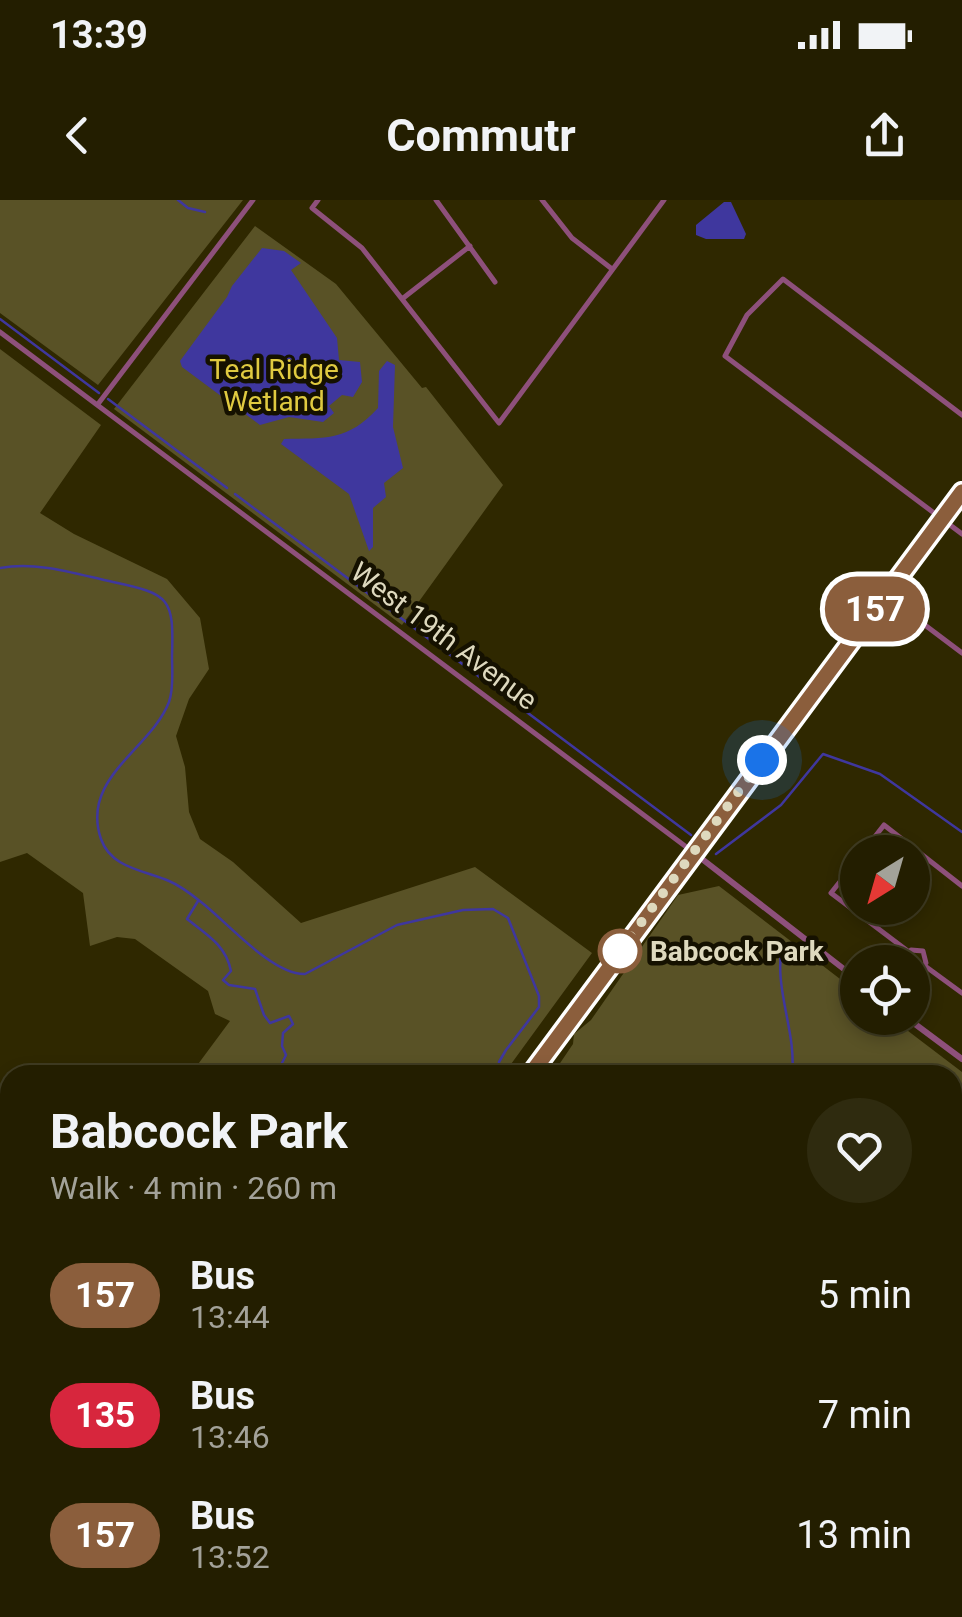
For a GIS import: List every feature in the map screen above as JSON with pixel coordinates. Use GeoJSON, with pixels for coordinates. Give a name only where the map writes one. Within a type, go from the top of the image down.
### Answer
{"type":"FeatureCollection","features":[{"type":"Feature","properties":{"kind":"main road"},"geometry":{"type":"LineString","coordinates":[[537,1065],[693,852]]}},
{"type":"Feature","properties":{"kind":"street"},"geometry":{"type":"LineString","coordinates":[[98,404],[253,200]]}},
{"type":"Feature","properties":{"kind":"street"},"geometry":{"type":"LineString","coordinates":[[318,200],[312,208],[362,248],[499,423],[664,200]]}},
{"type":"Feature","properties":{"kind":"street"},"geometry":{"type":"LineString","coordinates":[[436,200],[495,282]]}},
{"type":"Feature","properties":{"kind":"street"},"geometry":{"type":"LineString","coordinates":[[542,200],[572,238],[612,269]]}},
{"type":"Feature","properties":{"kind":"street"},"geometry":{"type":"LineString","coordinates":[[402,299],[470,246]]}},
{"type":"Feature","properties":{"kind":"street"},"geometry":{"type":"LineString","coordinates":[[962,415],[782,279],[747,315],[725,356],[962,534]]}},
{"type":"Feature","properties":{"kind":"street","name":"West 19th Avenue"},"geometry":{"type":"LineString","coordinates":[[0,332],[840,966]]}},
{"type":"Feature","properties":{"kind":"street"},"geometry":{"type":"LineString","coordinates":[[693,852],[962,492]]}},
{"type":"Feature","properties":{"kind":"street"},"geometry":{"type":"LineString","coordinates":[[885,595],[962,653]]}},
{"type":"Feature","properties":{"kind":"street"},"geometry":{"type":"LineString","coordinates":[[876,835],[884,825],[897,835]]}},
{"type":"Feature","properties":{"kind":"street"},"geometry":{"type":"LineString","coordinates":[[930,861],[962,886]]}},
{"type":"Feature","properties":{"kind":"street"},"geometry":{"type":"LineString","coordinates":[[840,882],[831,893],[840,900]]}},
{"type":"Feature","properties":{"kind":"street"},"geometry":{"type":"LineString","coordinates":[[873,925],[899,945]]}},
{"type":"Feature","properties":{"kind":"street"},"geometry":{"type":"LineString","coordinates":[[930,970],[962,993]]}},
{"type":"Feature","properties":{"kind":"street"},"geometry":{"type":"LineString","coordinates":[[930,1035],[962,1059]]}},
{"type":"Feature","properties":{"kind":"green space"},"geometry":{"type":"Polygon","coordinates":[[[0,200],[243,200],[98,385],[0,313],[0,200]]]}},
{"type":"Feature","properties":{"kind":"green space","name":"Teal Ridge Wetland"},"geometry":{"type":"Polygon","coordinates":[[[255,226],[336,284],[422,388],[426,387],[503,485],[402,625],[114,409],[255,226]]]}},
{"type":"Feature","properties":{"kind":"green space"},"geometry":{"type":"Polygon","coordinates":[[[0,349],[101,425],[40,513],[167,579],[200,618],[209,669],[189,699],[176,736],[185,767],[189,812],[200,839],[233,862],[301,923],[475,867],[592,953],[510,1065],[197,1065],[230,1021],[215,1014],[208,991],[135,939],[117,937],[90,946],[83,893],[27,853],[0,862],[0,349]]]}},
{"type":"Feature","properties":{"kind":"green space","name":"Babcock Park"},"geometry":{"type":"Polygon","coordinates":[[[719,886],[840,979],[840,1035],[913,1035],[953,1065],[559,1065],[573,1044],[574,1034],[591,1020],[678,895],[719,886]]]}},
{"type":"Feature","properties":{"kind":"shaded area"},"geometry":{"type":"Polygon","coordinates":[[[724,202],[731,202],[746,234],[744,239],[706,239],[696,235],[696,225],[724,202]]]}},
{"type":"Feature","properties":{"kind":"shaded area"},"geometry":{"type":"Polygon","coordinates":[[[262,248],[284,251],[301,263],[291,270],[337,338],[339,360],[360,362],[362,382],[353,397],[342,395],[329,406],[334,413],[323,422],[289,417],[260,425],[182,367],[180,361],[262,248]]]}},
{"type":"Feature","properties":{"kind":"shaded area"},"geometry":{"type":"Polygon","coordinates":[[[387,361],[395,365],[393,427],[403,468],[384,483],[386,497],[373,508],[373,547],[369,551],[349,494],[281,444],[284,439],[336,436],[357,427],[378,408],[379,371],[387,361]]]}},
{"type":"Feature","properties":{"kind":"waterway"},"geometry":{"type":"LineString","coordinates":[[178,200],[188,208],[205,212]]}},
{"type":"Feature","properties":{"kind":"waterway"},"geometry":{"type":"LineString","coordinates":[[0,319],[99,393]]}},
{"type":"Feature","properties":{"kind":"waterway"},"geometry":{"type":"LineString","coordinates":[[108,399],[227,488]]}},
{"type":"Feature","properties":{"kind":"waterway"},"geometry":{"type":"LineString","coordinates":[[235,494],[691,835]]}},
{"type":"Feature","properties":{"kind":"waterway"},"geometry":{"type":"LineString","coordinates":[[0,568],[43,567],[132,586],[157,595],[169,610],[169,702],[148,735],[120,765],[100,798],[97,818],[101,839],[112,856],[182,888],[264,957],[292,972],[305,974],[397,925],[463,910],[493,909],[508,918],[539,996],[539,1007],[499,1065]]}},
{"type":"Feature","properties":{"kind":"waterway"},"geometry":{"type":"LineString","coordinates":[[716,854],[781,805],[823,754],[880,774],[962,832]]}},
{"type":"Feature","properties":{"kind":"waterway"},"geometry":{"type":"LineString","coordinates":[[198,901],[187,919],[225,954],[231,971],[223,980],[229,985],[255,989],[270,1023],[289,1016],[293,1024],[283,1033],[286,1055],[281,1065]]}},
{"type":"Feature","properties":{"kind":"waterway"},"geometry":{"type":"LineString","coordinates":[[783,942],[780,975],[793,1065]]}},
{"type":"Feature","properties":{"kind":"bus line","name":"157"},"geometry":{"type":"LineString","coordinates":[[537,1065],[962,492]]}},
{"type":"Feature","properties":{"kind":"place","name":"Babcock Park"},"geometry":{"type":"Point","coordinates":[620,951]}},
{"type":"Feature","properties":{"kind":"route"},"geometry":{"type":"LineString","coordinates":[[620,951],[762,760]]}}]}
